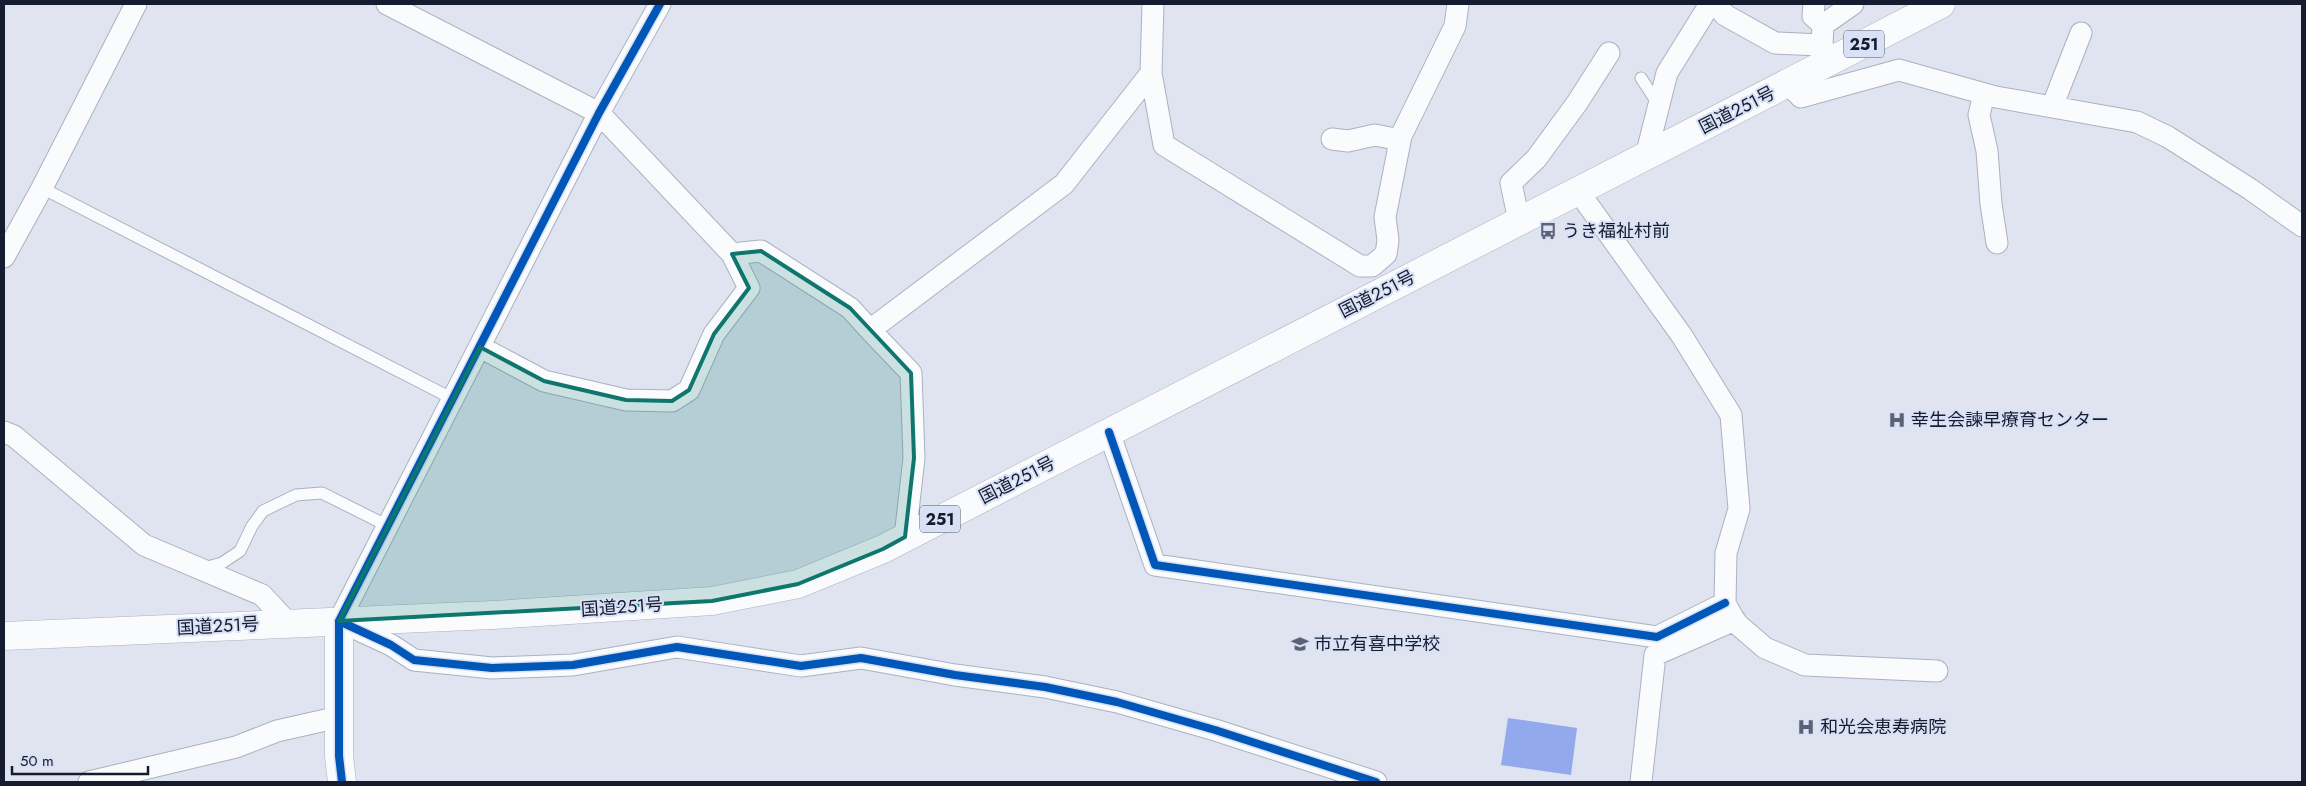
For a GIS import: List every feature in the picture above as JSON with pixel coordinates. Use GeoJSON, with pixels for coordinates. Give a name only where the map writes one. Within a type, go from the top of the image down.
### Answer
{"type":"FeatureCollection","features":[{"type":"Feature","properties":{"kind":"main road","name":"国道251号"},"geometry":{"type":"LineString","coordinates":[[4,636],[493,615],[712,601],[798,584],[883,549],[1788,84],[1825,44],[1941,4]]}},
{"type":"Feature","properties":{"kind":"main road"},"geometry":{"type":"LineString","coordinates":[[339,621],[339,756],[342,782]]}},
{"type":"Feature","properties":{"kind":"street"},"geometry":{"type":"LineString","coordinates":[[4,257],[42,188],[136,4]]}},
{"type":"Feature","properties":{"kind":"street"},"geometry":{"type":"LineString","coordinates":[[387,4],[599,113],[732,254],[749,288],[714,334],[689,390],[672,401],[626,400],[544,381],[480,346]]}},
{"type":"Feature","properties":{"kind":"street"},"geometry":{"type":"LineString","coordinates":[[660,4],[599,113],[339,621],[391,645],[414,660],[492,668],[573,665],[677,647],[801,666],[861,658],[955,675],[1045,686],[1117,702],[1206,727],[1376,782]]}},
{"type":"Feature","properties":{"kind":"street"},"geometry":{"type":"LineString","coordinates":[[1153,4],[1151,73],[1164,145],[1360,266],[1372,266],[1386,254],[1388,240],[1385,217],[1400,140],[1455,26],[1458,4]]}},
{"type":"Feature","properties":{"kind":"street"},"geometry":{"type":"LineString","coordinates":[[1646,156],[1667,74],[1710,4]]}},
{"type":"Feature","properties":{"kind":"street"},"geometry":{"type":"LineString","coordinates":[[1716,4],[1725,15],[1775,43],[1825,44]]}},
{"type":"Feature","properties":{"kind":"street"},"geometry":{"type":"LineString","coordinates":[[1814,4],[1813,16],[1825,44]]}},
{"type":"Feature","properties":{"kind":"street"},"geometry":{"type":"LineString","coordinates":[[1825,44],[1853,4]]}},
{"type":"Feature","properties":{"kind":"street"},"geometry":{"type":"LineString","coordinates":[[2052,107],[2081,33]]}},
{"type":"Feature","properties":{"kind":"street"},"geometry":{"type":"LineString","coordinates":[[1519,221],[1511,183],[1536,159],[1577,103],[1609,54]]}},
{"type":"Feature","properties":{"kind":"street"},"geometry":{"type":"LineString","coordinates":[[1788,84],[1801,97],[1899,70],[1984,94],[2137,122],[2185,147],[2250,189],[2302,226]]}},
{"type":"Feature","properties":{"kind":"street"},"geometry":{"type":"LineString","coordinates":[[870,330],[1064,184],[1151,73]]}},
{"type":"Feature","properties":{"kind":"street"},"geometry":{"type":"LineString","coordinates":[[1984,94],[1979,115],[1987,151],[1990,204],[1998,243]]}},
{"type":"Feature","properties":{"kind":"street"},"geometry":{"type":"LineString","coordinates":[[1332,139],[1348,141],[1375,135],[1400,140]]}},
{"type":"Feature","properties":{"kind":"street"},"geometry":{"type":"LineString","coordinates":[[1578,191],[1682,336],[1731,415],[1739,509],[1726,553],[1730,611],[1765,648],[1805,665],[1937,671]]}},
{"type":"Feature","properties":{"kind":"street"},"geometry":{"type":"LineString","coordinates":[[732,254],[761,251],[850,308],[911,373],[914,458],[905,537]]}},
{"type":"Feature","properties":{"kind":"street"},"geometry":{"type":"LineString","coordinates":[[4,432],[14,436],[144,545],[262,594],[288,623]]}},
{"type":"Feature","properties":{"kind":"street"},"geometry":{"type":"LineString","coordinates":[[1109,432],[1155,565],[1657,637],[1730,611]]}},
{"type":"Feature","properties":{"kind":"street"},"geometry":{"type":"LineString","coordinates":[[1641,782],[1655,655],[1730,611]]}},
{"type":"Feature","properties":{"kind":"street"},"geometry":{"type":"LineString","coordinates":[[89,782],[236,747],[277,731],[339,717]]}},
{"type":"Feature","properties":{"kind":"lane"},"geometry":{"type":"LineString","coordinates":[[1641,78],[1658,104]]}},
{"type":"Feature","properties":{"kind":"lane"},"geometry":{"type":"LineString","coordinates":[[42,188],[453,399]]}},
{"type":"Feature","properties":{"kind":"lane"},"geometry":{"type":"LineString","coordinates":[[200,569],[222,563],[240,551],[252,526],[263,510],[296,495],[322,493],[388,526]]}},
{"type":"Feature","properties":{"kind":"highlighted area"},"geometry":{"type":"Polygon","coordinates":[[[761,251],[850,308],[911,373],[914,458],[905,537],[883,549],[798,584],[712,601],[339,621],[480,347],[544,381],[626,400],[672,401],[689,390],[714,334],[749,288],[732,254],[761,251]]]}},
{"type":"Feature","properties":{"kind":"water"},"geometry":{"type":"Polygon","coordinates":[[[1508,718],[1577,728],[1571,775],[1501,765],[1508,718]]]}},
{"type":"Feature","properties":{"kind":"cycle path"},"geometry":{"type":"LineString","coordinates":[[342,782],[339,756],[339,621],[599,113],[660,4]]}},
{"type":"Feature","properties":{"kind":"cycle path"},"geometry":{"type":"LineString","coordinates":[[1109,432],[1155,565],[1657,637],[1725,603]]}},
{"type":"Feature","properties":{"kind":"cycle path"},"geometry":{"type":"LineString","coordinates":[[339,621],[391,645],[414,660],[492,668],[573,665],[677,647],[801,666],[861,658],[955,675],[1045,687],[1117,702],[1215,730],[1376,782]]}},
{"type":"Feature","properties":{"kind":"place","name":"うき福祉村前"},"geometry":{"type":"Point","coordinates":[1548,231]}},
{"type":"Feature","properties":{"kind":"place","name":"幸生会諫早療育センター"},"geometry":{"type":"Point","coordinates":[1897,420]}},
{"type":"Feature","properties":{"kind":"place","name":"市立有喜中学校"},"geometry":{"type":"Point","coordinates":[1300,644]}},
{"type":"Feature","properties":{"kind":"place","name":"和光会恵寿病院"},"geometry":{"type":"Point","coordinates":[1806,727]}}]}
